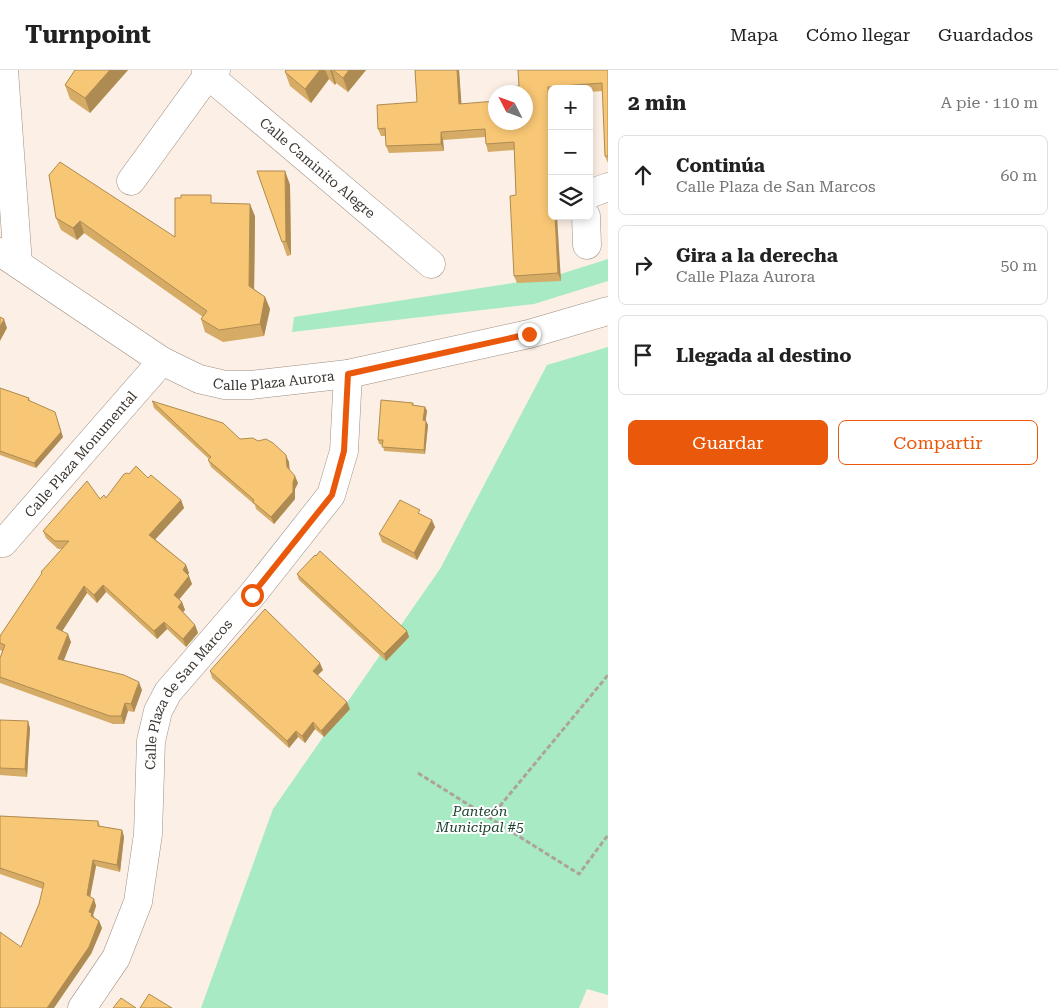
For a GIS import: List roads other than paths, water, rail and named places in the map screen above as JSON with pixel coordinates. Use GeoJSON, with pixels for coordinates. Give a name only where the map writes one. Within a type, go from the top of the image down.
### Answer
{"type":"FeatureCollection","features":[{"type":"Feature","properties":{"kind":"street"},"geometry":{"type":"LineString","coordinates":[[4,70],[9,258]]}},
{"type":"Feature","properties":{"kind":"street"},"geometry":{"type":"LineString","coordinates":[[131,181],[210,72]]}},
{"type":"Feature","properties":{"kind":"street","name":"Calle Caminito Alegre"},"geometry":{"type":"LineString","coordinates":[[210,72],[431,264]]}},
{"type":"Feature","properties":{"kind":"street"},"geometry":{"type":"LineString","coordinates":[[593,193],[608,187]]}},
{"type":"Feature","properties":{"kind":"street"},"geometry":{"type":"LineString","coordinates":[[586,220],[587,245]]}},
{"type":"Feature","properties":{"kind":"street","name":"Calle Plaza Aurora"},"geometry":{"type":"LineString","coordinates":[[9,258],[162,361],[199,378],[226,385],[251,385],[348,374],[529,334],[608,311]]}},
{"type":"Feature","properties":{"kind":"street","name":"Calle Plaza Monumental"},"geometry":{"type":"LineString","coordinates":[[1,544],[162,361]]}},
{"type":"Feature","properties":{"kind":"street","name":"Calle Plaza de San Marcos"},"geometry":{"type":"LineString","coordinates":[[82,1008],[116,958],[138,902],[148,834],[151,741],[158,711],[168,692],[252,595],[332,495],[344,451],[348,374]]}},
{"type":"Feature","properties":{"kind":"park label","name":"Panteón Municipal #5"},"geometry":{"type":"Point","coordinates":[480,820]}}]}
